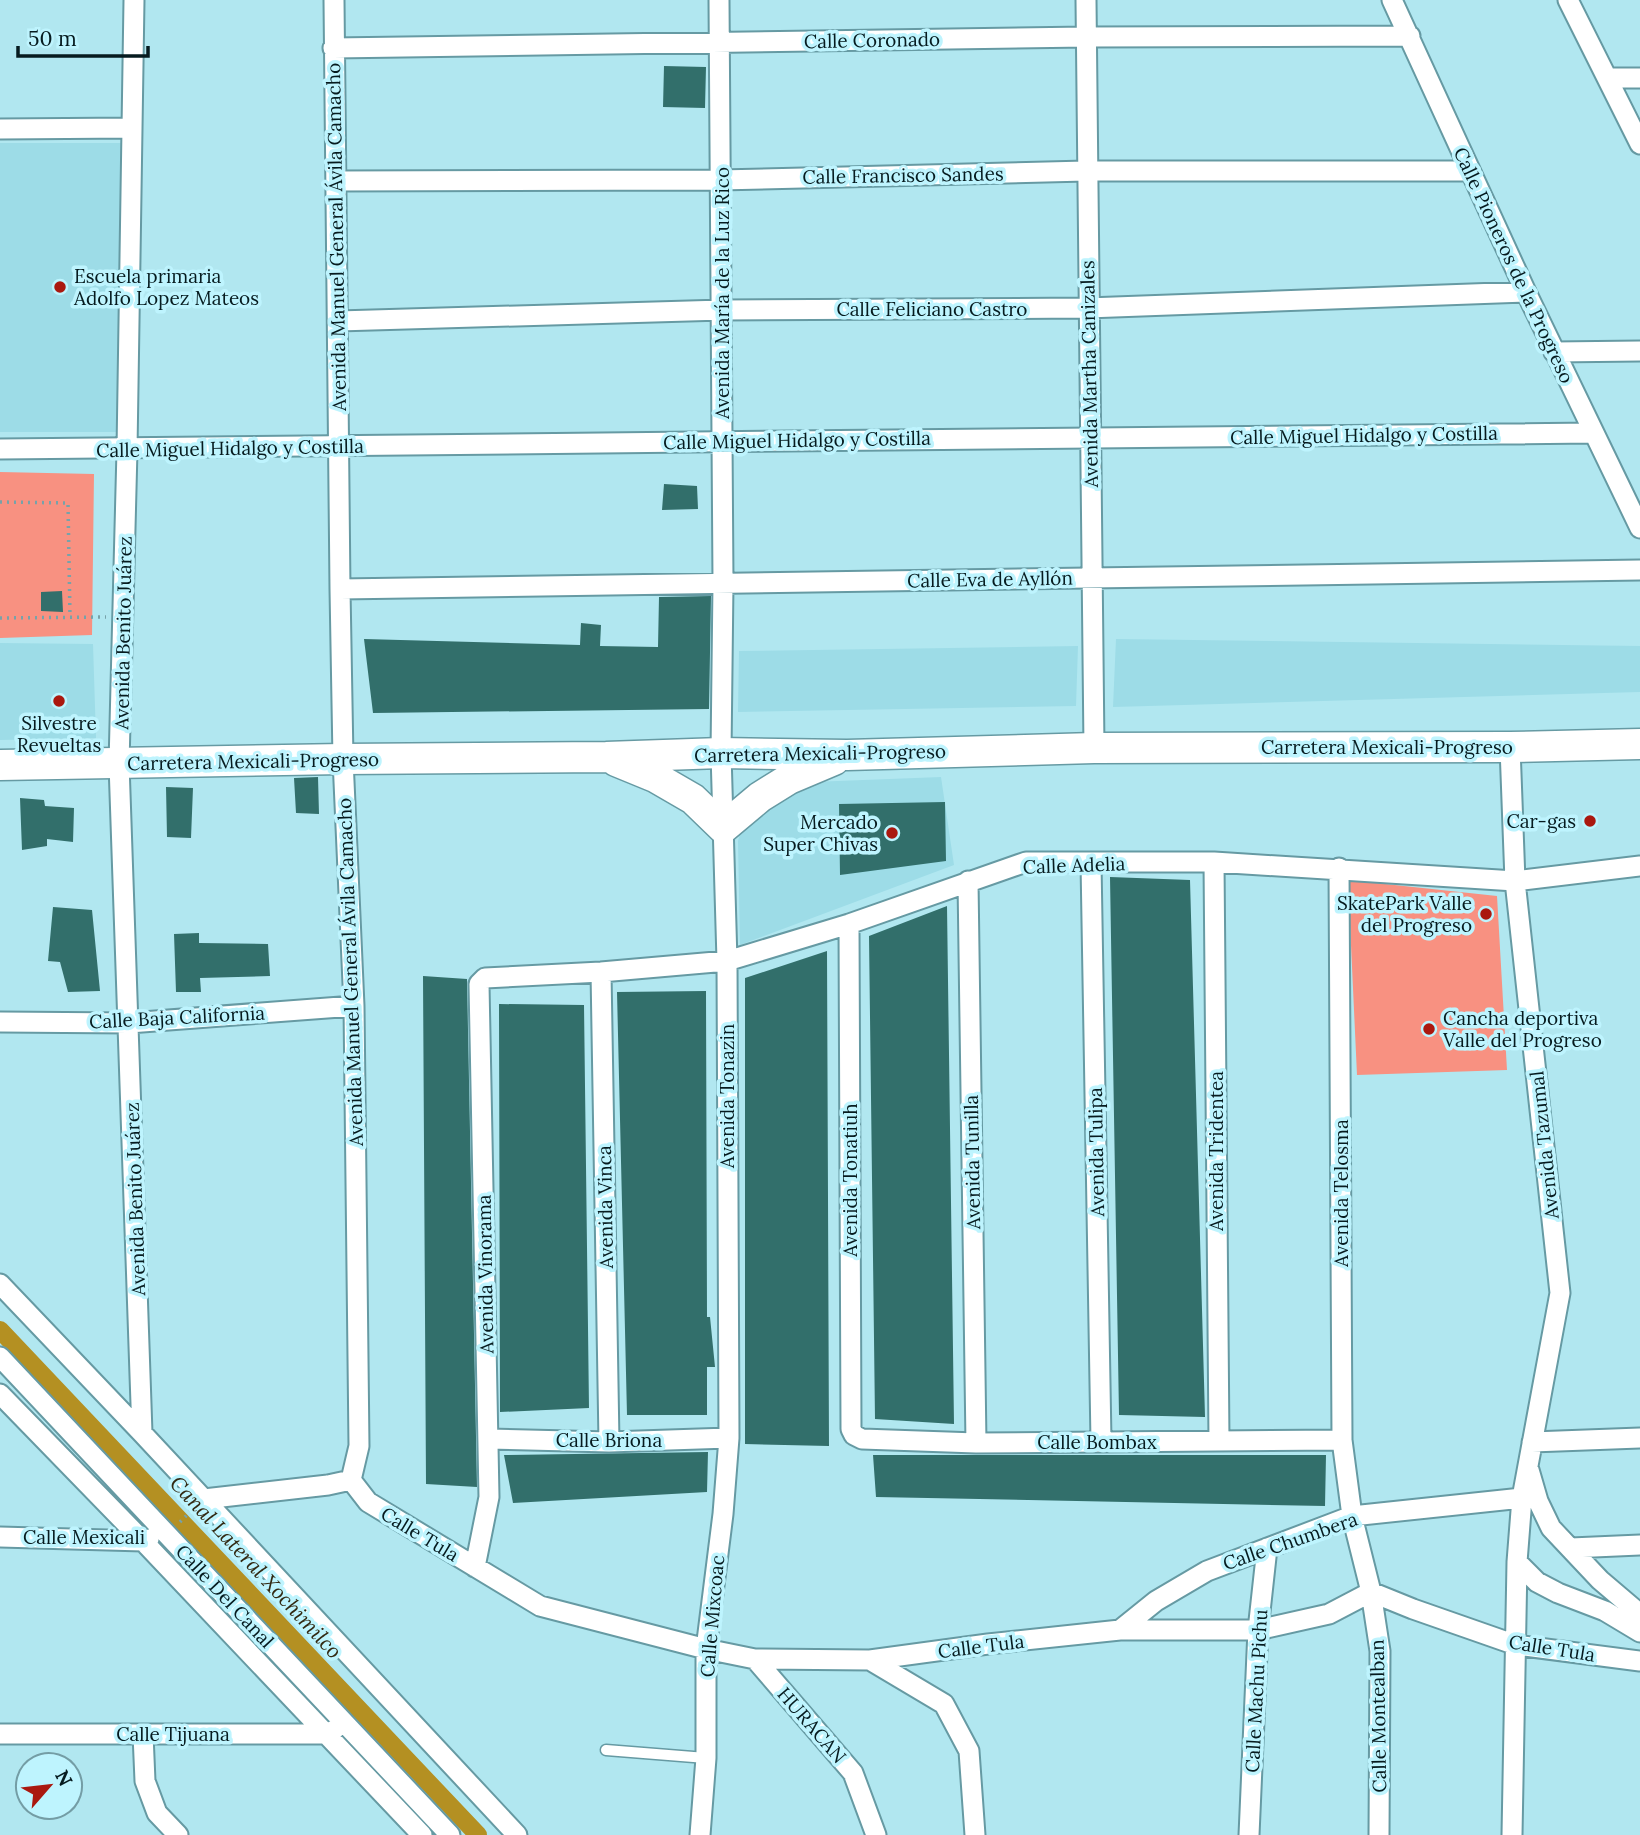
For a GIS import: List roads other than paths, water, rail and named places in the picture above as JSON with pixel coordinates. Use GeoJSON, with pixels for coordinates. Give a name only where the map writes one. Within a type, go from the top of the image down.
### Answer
{"type":"FeatureCollection","features":[{"type":"Feature","properties":{"kind":"main road","name":"Carretera Mexicali-Progreso"},"geometry":{"type":"LineString","coordinates":[[0,765],[721,753],[847,755],[1094,748],[1640,744]]}},
{"type":"Feature","properties":{"kind":"main road"},"geometry":{"type":"LineString","coordinates":[[606,757],[655,777],[693,799],[723,828],[760,797],[789,779],[847,755]]}},
{"type":"Feature","properties":{"kind":"street","name":"Avenida Benito Juárez"},"geometry":{"type":"LineString","coordinates":[[134,0],[119,764],[142,1433]]}},
{"type":"Feature","properties":{"kind":"street","name":"Avenida Manuel General Ávila Camacho"},"geometry":{"type":"LineString","coordinates":[[334,0],[340,589],[354,1006],[359,1446],[351,1480]]}},
{"type":"Feature","properties":{"kind":"street","name":"Avenida María de la Luz Rico"},"geometry":{"type":"LineString","coordinates":[[719,0],[723,310],[721,753]]}},
{"type":"Feature","properties":{"kind":"street","name":"Avenida Martha Canizales"},"geometry":{"type":"LineString","coordinates":[[1086,0],[1087,308],[1094,748]]}},
{"type":"Feature","properties":{"kind":"street","name":"Calle Pioneros de la Progreso"},"geometry":{"type":"LineString","coordinates":[[1392,0],[1554,352],[1594,433],[1630,486],[1640,528]]}},
{"type":"Feature","properties":{"kind":"street"},"geometry":{"type":"LineString","coordinates":[[1568,0],[1640,144]]}},
{"type":"Feature","properties":{"kind":"street","name":"Calle Coronado"},"geometry":{"type":"LineString","coordinates":[[334,48],[1086,37],[1410,36]]}},
{"type":"Feature","properties":{"kind":"street"},"geometry":{"type":"LineString","coordinates":[[1607,78],[1640,78]]}},
{"type":"Feature","properties":{"kind":"street"},"geometry":{"type":"LineString","coordinates":[[0,129],[132,128]]}},
{"type":"Feature","properties":{"kind":"street","name":"Calle Francisco Sandes"},"geometry":{"type":"LineString","coordinates":[[336,181],[722,180],[1086,171],[1470,171]]}},
{"type":"Feature","properties":{"kind":"street","name":"Calle Feliciano Castro"},"geometry":{"type":"LineString","coordinates":[[338,321],[723,310],[1087,308],[1525,292]]}},
{"type":"Feature","properties":{"kind":"street"},"geometry":{"type":"LineString","coordinates":[[1554,352],[1640,351]]}},
{"type":"Feature","properties":{"kind":"street","name":"Calle Miguel Hidalgo y Costilla"},"geometry":{"type":"LineString","coordinates":[[0,449],[127,450],[722,441],[1594,433]]}},
{"type":"Feature","properties":{"kind":"street","name":"Calle Eva de Ayllón"},"geometry":{"type":"LineString","coordinates":[[340,589],[1640,570]]}},
{"type":"Feature","properties":{"kind":"street","name":"Avenida Tazumal"},"geometry":{"type":"LineString","coordinates":[[1510,747],[1515,881],[1560,1293],[1521,1499],[1517,1562],[1512,1835]]}},
{"type":"Feature","properties":{"kind":"street","name":"Avenida Tonazin"},"geometry":{"type":"LineString","coordinates":[[721,753],[727,961],[729,1438]]}},
{"type":"Feature","properties":{"kind":"street","name":"Calle Adelia"},"geometry":{"type":"LineString","coordinates":[[481,981],[485,978],[601,972],[727,961],[849,924],[1026,862],[1214,862],[1515,881],[1640,866]]}},
{"type":"Feature","properties":{"kind":"street","name":"Avenida Tridentea"},"geometry":{"type":"LineString","coordinates":[[1214,862],[1219,1441]]}},
{"type":"Feature","properties":{"kind":"street","name":"Avenida Tulipa"},"geometry":{"type":"LineString","coordinates":[[1091,863],[1101,1441]]}},
{"type":"Feature","properties":{"kind":"street","name":"Avenida Telosma"},"geometry":{"type":"LineString","coordinates":[[1339,868],[1342,1440],[1352,1516]]}},
{"type":"Feature","properties":{"kind":"street","name":"Avenida Tunilla"},"geometry":{"type":"LineString","coordinates":[[968,881],[976,1443]]}},
{"type":"Feature","properties":{"kind":"street","name":"Avenida Tonatiuh"},"geometry":{"type":"LineString","coordinates":[[849,924],[851,1429],[854,1435]]}},
{"type":"Feature","properties":{"kind":"street","name":"Avenida Vinca"},"geometry":{"type":"LineString","coordinates":[[601,972],[609,1441]]}},
{"type":"Feature","properties":{"kind":"street","name":"Avenida Vinorama"},"geometry":{"type":"LineString","coordinates":[[475,1567],[489,1497],[481,981]]}},
{"type":"Feature","properties":{"kind":"street","name":"Calle Baja California"},"geometry":{"type":"LineString","coordinates":[[0,1022],[129,1023],[354,1006]]}},
{"type":"Feature","properties":{"kind":"street"},"geometry":{"type":"LineString","coordinates":[[0,1284],[142,1433],[200,1504],[517,1835]]}},
{"type":"Feature","properties":{"kind":"street","name":"Calle Del Canal"},"geometry":{"type":"LineString","coordinates":[[0,1357],[172,1529],[335,1730],[450,1835]]}},
{"type":"Feature","properties":{"kind":"street"},"geometry":{"type":"LineString","coordinates":[[0,1394],[143,1541],[335,1730],[422,1835]]}},
{"type":"Feature","properties":{"kind":"street","name":"Calle Bombax"},"geometry":{"type":"LineString","coordinates":[[854,1435],[862,1439],[976,1443],[1342,1440]]}},
{"type":"Feature","properties":{"kind":"street","name":"Calle Briona"},"geometry":{"type":"LineString","coordinates":[[489,1439],[609,1441],[729,1438]]}},
{"type":"Feature","properties":{"kind":"street","name":"Calle Mixcoac"},"geometry":{"type":"LineString","coordinates":[[700,1835],[706,1758],[706,1649],[723,1514],[729,1438]]}},
{"type":"Feature","properties":{"kind":"street"},"geometry":{"type":"LineString","coordinates":[[1532,1442],[1640,1438]]}},
{"type":"Feature","properties":{"kind":"street"},"geometry":{"type":"LineString","coordinates":[[1528,1466],[1538,1500],[1551,1528],[1600,1580],[1640,1614]]}},
{"type":"Feature","properties":{"kind":"street"},"geometry":{"type":"LineString","coordinates":[[200,1504],[351,1480]]}},
{"type":"Feature","properties":{"kind":"street","name":"Calle Tula"},"geometry":{"type":"LineString","coordinates":[[351,1480],[368,1503],[540,1606],[755,1659],[870,1661],[988,1644],[1120,1630],[1258,1630],[1328,1614],[1371,1592],[1516,1645],[1640,1661]]}},
{"type":"Feature","properties":{"kind":"street","name":"Calle Chumbera"},"geometry":{"type":"LineString","coordinates":[[1120,1630],[1156,1601],[1207,1570],[1352,1516],[1521,1499]]}},
{"type":"Feature","properties":{"kind":"street","name":"Calle Montealban"},"geometry":{"type":"LineString","coordinates":[[1352,1516],[1371,1592],[1380,1651],[1379,1835]]}},
{"type":"Feature","properties":{"kind":"street","name":"Calle Mexicali"},"geometry":{"type":"LineString","coordinates":[[0,1537],[143,1541],[172,1529]]}},
{"type":"Feature","properties":{"kind":"street"},"geometry":{"type":"LineString","coordinates":[[1571,1548],[1640,1545]]}},
{"type":"Feature","properties":{"kind":"street","name":"Calle Machu Pichu"},"geometry":{"type":"LineString","coordinates":[[1249,1835],[1258,1630],[1267,1548]]}},
{"type":"Feature","properties":{"kind":"street"},"geometry":{"type":"LineString","coordinates":[[1517,1562],[1537,1582],[1605,1611],[1640,1632]]}},
{"type":"Feature","properties":{"kind":"street","name":"HURACAN"},"geometry":{"type":"LineString","coordinates":[[755,1659],[853,1773],[876,1835]]}},
{"type":"Feature","properties":{"kind":"street"},"geometry":{"type":"LineString","coordinates":[[870,1661],[944,1704],[969,1751],[975,1835]]}},
{"type":"Feature","properties":{"kind":"street","name":"Calle Tijuana"},"geometry":{"type":"LineString","coordinates":[[0,1734],[335,1730]]}},
{"type":"Feature","properties":{"kind":"street"},"geometry":{"type":"LineString","coordinates":[[143,1734],[145,1782],[157,1813],[178,1835]]}},
{"type":"Feature","properties":{"kind":"lane"},"geometry":{"type":"LineString","coordinates":[[606,1750],[706,1758]]}},
{"type":"Feature","properties":{"kind":"waterway","name":"Canal Lateral Xochimilco"},"geometry":{"type":"LineString","coordinates":[[0,1330],[478,1835]]}},
{"type":"Feature","properties":{"kind":"place","name":"Escuela primaria Adolfo Lopez Mateos"},"geometry":{"type":"Point","coordinates":[60,287]}},
{"type":"Feature","properties":{"kind":"place","name":"Silvestre Revueltas"},"geometry":{"type":"Point","coordinates":[59,701]}},
{"type":"Feature","properties":{"kind":"place","name":"Car-gas"},"geometry":{"type":"Point","coordinates":[1590,821]}},
{"type":"Feature","properties":{"kind":"place","name":"Mercado Super Chivas"},"geometry":{"type":"Point","coordinates":[892,833]}},
{"type":"Feature","properties":{"kind":"place","name":"SkatePark Valle del Progreso"},"geometry":{"type":"Point","coordinates":[1486,914]}},
{"type":"Feature","properties":{"kind":"place","name":"Cancha deportiva Valle del Progreso"},"geometry":{"type":"Point","coordinates":[1429,1029]}}]}
